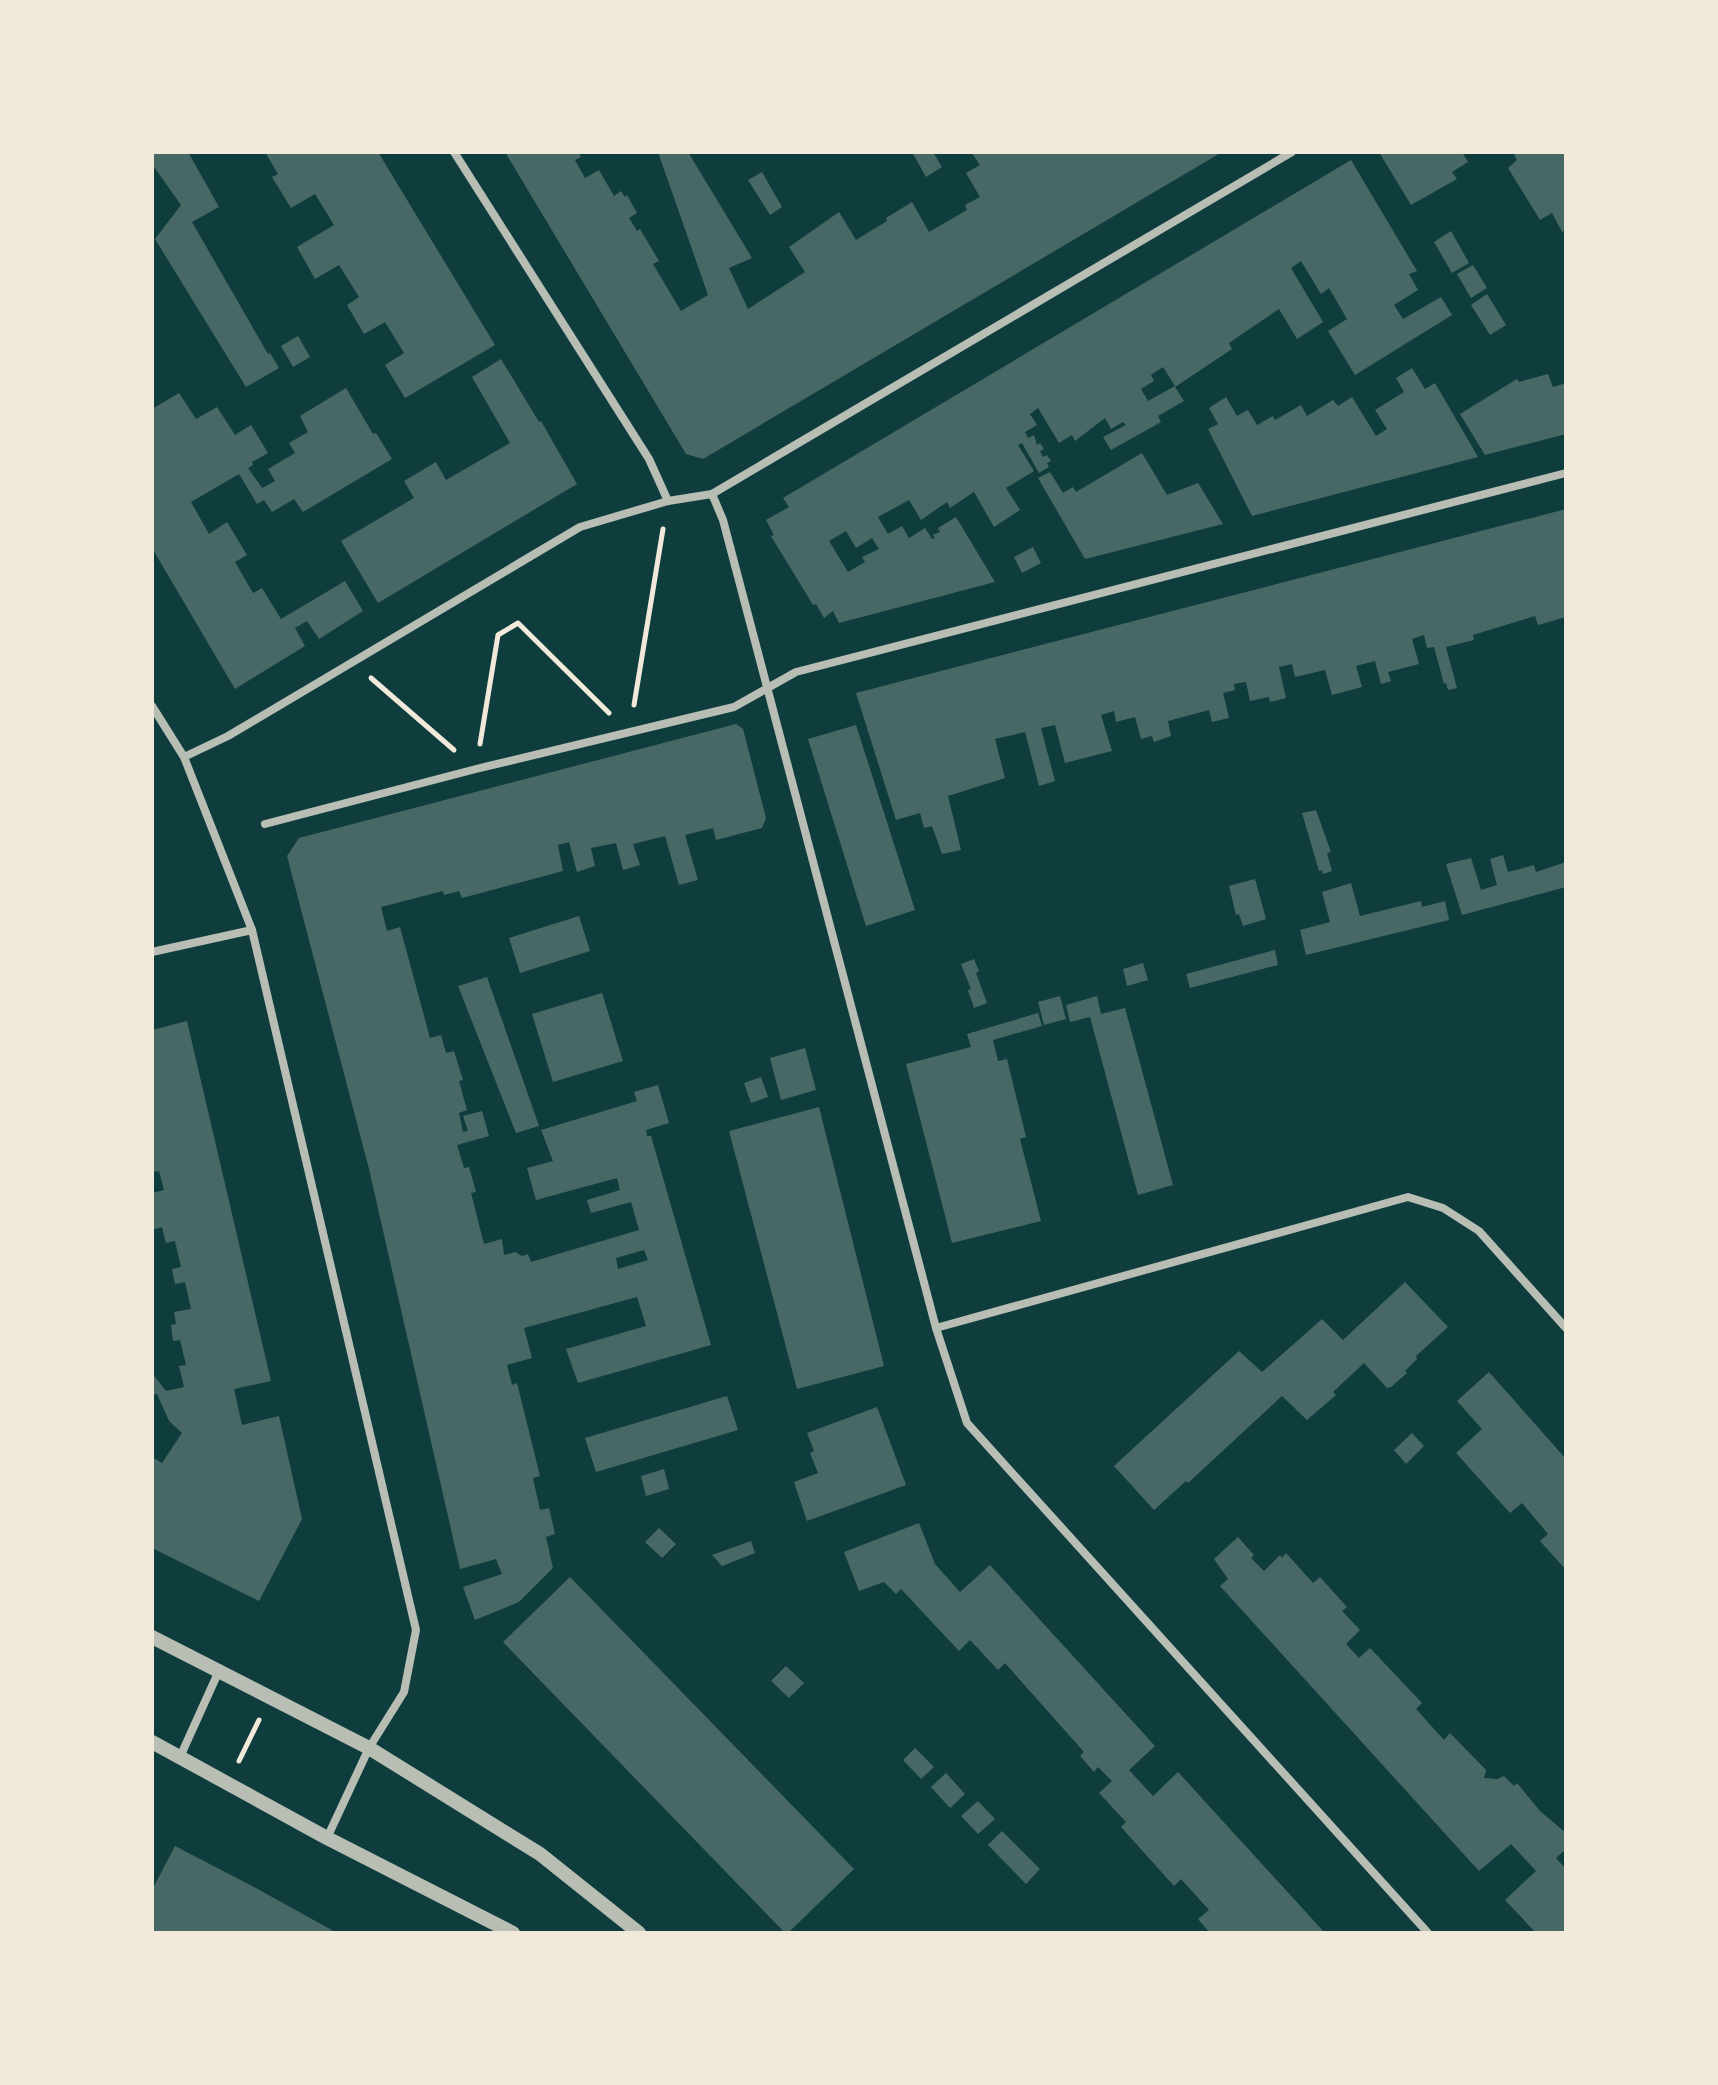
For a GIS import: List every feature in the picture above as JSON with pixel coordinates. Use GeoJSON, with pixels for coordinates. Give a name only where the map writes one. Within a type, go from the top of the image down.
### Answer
{"type":"FeatureCollection","features":[{"type":"Feature","properties":{"kind":"street"},"geometry":{"type":"LineString","coordinates":[[454,152],[649,459],[668,501]]}},
{"type":"Feature","properties":{"kind":"street"},"geometry":{"type":"LineString","coordinates":[[184,757],[228,736],[580,527],[668,501],[712,494],[1292,152]]}},
{"type":"Feature","properties":{"kind":"street"},"geometry":{"type":"LineString","coordinates":[[265,824],[734,707],[796,672],[1566,473]]}},
{"type":"Feature","properties":{"kind":"street"},"geometry":{"type":"LineString","coordinates":[[712,494],[723,520],[936,1328],[967,1423],[1428,1933]]}},
{"type":"Feature","properties":{"kind":"street"},"geometry":{"type":"LineString","coordinates":[[152,706],[184,757],[252,930],[416,1630],[404,1692],[369,1748],[327,1838]]}},
{"type":"Feature","properties":{"kind":"street"},"geometry":{"type":"LineString","coordinates":[[152,952],[252,930]]}},
{"type":"Feature","properties":{"kind":"street"},"geometry":{"type":"LineString","coordinates":[[936,1328],[1408,1197],[1443,1208],[1479,1231],[1566,1328]]}},
{"type":"Feature","properties":{"kind":"street"},"geometry":{"type":"LineString","coordinates":[[152,1637],[369,1748],[540,1854],[639,1933]]}},
{"type":"Feature","properties":{"kind":"street"},"geometry":{"type":"LineString","coordinates":[[180,1757],[218,1673]]}},
{"type":"Feature","properties":{"kind":"street"},"geometry":{"type":"LineString","coordinates":[[152,1742],[327,1838],[513,1933]]}},
{"type":"Feature","properties":{"kind":"path"},"geometry":{"type":"LineString","coordinates":[[630,733],[668,501]]}},
{"type":"Feature","properties":{"kind":"path"},"geometry":{"type":"LineString","coordinates":[[476,769],[498,635],[518,623],[630,733]]}},
{"type":"Feature","properties":{"kind":"path"},"geometry":{"type":"LineString","coordinates":[[352,662],[476,769]]}},
{"type":"Feature","properties":{"kind":"path"},"geometry":{"type":"LineString","coordinates":[[228,1784],[270,1699]]}},
{"type":"Feature","properties":{"kind":"building"},"geometry":{"type":"Polygon","coordinates":[[[152,152],[188,152],[219,207],[192,222],[279,368],[246,387],[155,239],[181,205],[152,164],[152,152]]]}},
{"type":"Feature","properties":{"kind":"building"},"geometry":{"type":"Polygon","coordinates":[[[265,152],[378,152],[495,345],[405,398],[385,365],[404,353],[385,322],[364,334],[347,305],[359,297],[339,265],[315,279],[297,247],[334,225],[315,194],[291,208],[272,177],[278,174],[265,152]]]}},
{"type":"Feature","properties":{"kind":"building"},"geometry":{"type":"Polygon","coordinates":[[[505,152],[578,152],[581,157],[575,160],[585,178],[599,170],[614,196],[621,191],[625,197],[627,195],[637,213],[629,218],[637,231],[640,229],[659,261],[653,264],[681,311],[708,295],[658,152],[688,152],[752,258],[729,268],[748,309],[805,272],[789,247],[839,212],[856,240],[912,202],[929,232],[967,210],[965,205],[980,197],[966,173],[980,165],[971,152],[1222,152],[703,459],[686,454],[505,152]]]}},
{"type":"Feature","properties":{"kind":"building"},"geometry":{"type":"Polygon","coordinates":[[[912,152],[933,152],[942,167],[926,177],[912,152]]]}},
{"type":"Feature","properties":{"kind":"building"},"geometry":{"type":"Polygon","coordinates":[[[1379,152],[1462,152],[1468,162],[1452,172],[1457,179],[1411,205],[1379,152]]]}},
{"type":"Feature","properties":{"kind":"building"},"geometry":{"type":"Polygon","coordinates":[[[1513,152],[1566,152],[1566,230],[1562,232],[1552,213],[1540,220],[1508,168],[1517,160],[1513,152]]]}},
{"type":"Feature","properties":{"kind":"building"},"geometry":{"type":"Polygon","coordinates":[[[1351,160],[1417,271],[1409,274],[1418,290],[1394,305],[1403,319],[1441,297],[1452,315],[1355,375],[1328,331],[1347,319],[1329,288],[1321,294],[1301,261],[1291,268],[1323,322],[1297,339],[1279,309],[1229,343],[1232,349],[1175,387],[1184,401],[1158,416],[1161,422],[1111,450],[1103,437],[1126,425],[1123,422],[1111,429],[1105,418],[1075,441],[1072,435],[1059,443],[1038,408],[1030,414],[1037,425],[1025,432],[1028,438],[1034,435],[1037,445],[1040,443],[1044,449],[1040,451],[1043,457],[1047,455],[1051,461],[1047,463],[1049,467],[1039,473],[1022,443],[1018,445],[1034,471],[1006,488],[1020,510],[994,527],[974,492],[950,508],[947,502],[921,520],[909,500],[878,517],[888,534],[902,526],[909,538],[925,528],[932,539],[940,532],[938,528],[956,517],[995,582],[839,623],[833,611],[824,618],[771,536],[774,535],[766,520],[789,507],[783,498],[1351,160]],[[1163,367],[1151,375],[1154,381],[1141,389],[1148,401],[1175,386],[1163,367]],[[846,531],[829,541],[848,572],[865,562],[862,557],[879,549],[872,538],[856,548],[846,531]]]}},
{"type":"Feature","properties":{"kind":"building"},"geometry":{"type":"Polygon","coordinates":[[[762,172],[782,207],[770,215],[748,180],[762,172]]]}},
{"type":"Feature","properties":{"kind":"building"},"geometry":{"type":"Polygon","coordinates":[[[1451,231],[1469,263],[1452,273],[1434,242],[1451,231]]]}},
{"type":"Feature","properties":{"kind":"building"},"geometry":{"type":"Polygon","coordinates":[[[1473,265],[1487,288],[1471,298],[1457,274],[1473,265]]]}},
{"type":"Feature","properties":{"kind":"building"},"geometry":{"type":"Polygon","coordinates":[[[1487,294],[1506,325],[1490,335],[1471,305],[1487,294]]]}},
{"type":"Feature","properties":{"kind":"building"},"geometry":{"type":"Polygon","coordinates":[[[298,336],[310,357],[293,367],[281,346],[298,336]]]}},
{"type":"Feature","properties":{"kind":"building"},"geometry":{"type":"Polygon","coordinates":[[[501,359],[577,484],[378,603],[341,541],[414,498],[404,481],[436,462],[446,480],[510,443],[472,377],[501,359]]]}},
{"type":"Feature","properties":{"kind":"building"},"geometry":{"type":"Polygon","coordinates":[[[1412,368],[1425,389],[1435,383],[1478,457],[1252,516],[1208,429],[1218,424],[1209,408],[1226,397],[1237,416],[1248,410],[1257,425],[1273,416],[1275,420],[1301,405],[1307,416],[1333,400],[1338,406],[1352,397],[1376,436],[1387,429],[1375,410],[1404,392],[1396,378],[1412,368]]]}},
{"type":"Feature","properties":{"kind":"building"},"geometry":{"type":"Polygon","coordinates":[[[1548,374],[1553,387],[1566,383],[1566,434],[1485,455],[1460,414],[1517,379],[1519,382],[1548,374]]]}},
{"type":"Feature","properties":{"kind":"building"},"geometry":{"type":"Polygon","coordinates":[[[346,388],[392,459],[303,512],[294,499],[272,512],[264,500],[257,504],[239,474],[191,502],[209,534],[227,522],[247,555],[235,562],[253,593],[262,588],[281,619],[345,581],[363,611],[319,639],[307,621],[295,628],[305,646],[235,689],[152,548],[152,409],[179,393],[196,419],[217,407],[235,435],[251,425],[268,453],[248,468],[262,488],[275,481],[268,469],[295,453],[289,443],[308,432],[300,416],[346,388]]]}},
{"type":"Feature","properties":{"kind":"building"},"geometry":{"type":"Polygon","coordinates":[[[1142,453],[1167,495],[1198,483],[1223,524],[1085,559],[1038,478],[1050,472],[1063,493],[1073,487],[1076,492],[1142,453]]]}},
{"type":"Feature","properties":{"kind":"building"},"geometry":{"type":"Polygon","coordinates":[[[1566,509],[1566,617],[1538,625],[1535,616],[1473,635],[1474,640],[1446,647],[1457,688],[1448,690],[1444,684],[1434,647],[1427,648],[1424,635],[1412,639],[1419,664],[1388,672],[1391,681],[1381,684],[1375,661],[1356,666],[1362,687],[1332,695],[1325,670],[1295,677],[1292,664],[1279,667],[1286,698],[1270,702],[1269,697],[1250,701],[1246,682],[1234,684],[1235,690],[1223,693],[1229,718],[1212,722],[1209,710],[1168,721],[1171,736],[1154,742],[1152,736],[1141,739],[1135,717],[1116,722],[1114,711],[1101,715],[1112,751],[1065,763],[1055,725],[1041,728],[1055,781],[1039,786],[1025,732],[995,739],[1005,778],[948,796],[961,850],[942,854],[932,826],[924,828],[920,813],[896,820],[856,693],[1566,509]]]}},
{"type":"Feature","properties":{"kind":"building"},"geometry":{"type":"Polygon","coordinates":[[[1033,547],[1041,563],[1022,573],[1014,557],[1033,547]]]}},
{"type":"Feature","properties":{"kind":"building"},"geometry":{"type":"Polygon","coordinates":[[[736,724],[743,729],[766,818],[762,828],[716,840],[713,828],[685,835],[698,880],[679,885],[665,836],[633,844],[640,865],[623,870],[616,843],[591,848],[595,866],[577,872],[569,842],[558,845],[563,871],[462,898],[459,891],[444,895],[443,891],[381,907],[387,931],[400,927],[430,1038],[441,1035],[446,1053],[454,1051],[463,1080],[459,1081],[467,1110],[459,1113],[463,1132],[468,1131],[463,1116],[482,1111],[489,1136],[457,1145],[464,1168],[469,1167],[476,1192],[471,1193],[484,1244],[502,1239],[504,1255],[515,1252],[522,1256],[528,1254],[531,1262],[639,1230],[631,1202],[591,1213],[587,1200],[620,1190],[617,1178],[536,1200],[527,1168],[553,1161],[541,1130],[637,1101],[634,1092],[658,1085],[669,1123],[646,1130],[647,1136],[651,1136],[711,1345],[578,1383],[566,1349],[646,1326],[637,1297],[524,1328],[532,1358],[507,1365],[512,1385],[517,1383],[540,1476],[533,1478],[540,1510],[549,1508],[555,1534],[546,1537],[553,1568],[519,1602],[475,1620],[463,1587],[502,1574],[496,1559],[460,1569],[369,1169],[287,856],[299,838],[736,724]],[[644,1250],[616,1258],[618,1269],[648,1260],[644,1250]]]}},
{"type":"Feature","properties":{"kind":"building"},"geometry":{"type":"Polygon","coordinates":[[[856,725],[915,910],[866,926],[808,739],[856,725]]]}},
{"type":"Feature","properties":{"kind":"building"},"geometry":{"type":"Polygon","coordinates":[[[1316,810],[1331,852],[1327,853],[1332,871],[1323,874],[1322,870],[1319,871],[1302,813],[1316,810]]]}},
{"type":"Feature","properties":{"kind":"building"},"geometry":{"type":"Polygon","coordinates":[[[1503,855],[1508,872],[1534,865],[1536,872],[1566,862],[1566,887],[1462,915],[1446,864],[1471,858],[1481,890],[1497,885],[1490,859],[1503,855]]]}},
{"type":"Feature","properties":{"kind":"building"},"geometry":{"type":"Polygon","coordinates":[[[1255,879],[1266,919],[1243,926],[1239,914],[1236,915],[1229,886],[1255,879]]]}},
{"type":"Feature","properties":{"kind":"building"},"geometry":{"type":"Polygon","coordinates":[[[1351,883],[1360,916],[1421,901],[1422,907],[1445,901],[1449,920],[1306,955],[1300,930],[1330,922],[1322,892],[1351,883]]]}},
{"type":"Feature","properties":{"kind":"building"},"geometry":{"type":"Polygon","coordinates":[[[579,916],[590,951],[520,973],[509,938],[579,916]]]}},
{"type":"Feature","properties":{"kind":"building"},"geometry":{"type":"Polygon","coordinates":[[[1275,950],[1278,965],[1190,988],[1186,974],[1275,950]]]}},
{"type":"Feature","properties":{"kind":"building"},"geometry":{"type":"Polygon","coordinates":[[[974,959],[987,1003],[974,1008],[968,990],[971,989],[961,964],[974,959]]]}},
{"type":"Feature","properties":{"kind":"building"},"geometry":{"type":"Polygon","coordinates":[[[1143,963],[1148,980],[1127,986],[1123,969],[1143,963]]]}},
{"type":"Feature","properties":{"kind":"building"},"geometry":{"type":"Polygon","coordinates":[[[487,977],[539,1126],[516,1133],[458,986],[487,977]]]}},
{"type":"Feature","properties":{"kind":"building"},"geometry":{"type":"Polygon","coordinates":[[[602,993],[623,1061],[553,1082],[532,1014],[602,993]]]}},
{"type":"Feature","properties":{"kind":"building"},"geometry":{"type":"Polygon","coordinates":[[[1060,996],[1066,1019],[1044,1025],[1038,1002],[1060,996]]]}},
{"type":"Feature","properties":{"kind":"building"},"geometry":{"type":"Polygon","coordinates":[[[1097,996],[1101,1014],[1125,1008],[1173,1185],[1138,1195],[1090,1017],[1070,1022],[1066,1005],[1097,996]]]}},
{"type":"Feature","properties":{"kind":"building"},"geometry":{"type":"Polygon","coordinates":[[[1038,1013],[1042,1026],[993,1040],[998,1061],[1007,1059],[1026,1137],[1020,1139],[1041,1221],[952,1243],[906,1064],[971,1047],[967,1034],[1038,1013]]]}},
{"type":"Feature","properties":{"kind":"building"},"geometry":{"type":"Polygon","coordinates":[[[187,1021],[271,1381],[234,1389],[242,1425],[279,1416],[302,1519],[259,1601],[152,1548],[152,1457],[162,1463],[182,1433],[169,1421],[157,1394],[152,1395],[152,1373],[166,1391],[184,1387],[179,1366],[186,1365],[180,1340],[173,1341],[171,1325],[176,1324],[174,1312],[191,1309],[185,1282],[175,1284],[172,1269],[181,1267],[175,1241],[166,1243],[162,1227],[152,1230],[152,1193],[164,1190],[159,1171],[152,1172],[152,1030],[187,1021]]]}},
{"type":"Feature","properties":{"kind":"building"},"geometry":{"type":"Polygon","coordinates":[[[805,1048],[816,1090],[781,1100],[770,1058],[805,1048]]]}},
{"type":"Feature","properties":{"kind":"building"},"geometry":{"type":"Polygon","coordinates":[[[761,1077],[768,1097],[751,1103],[744,1083],[761,1077]]]}},
{"type":"Feature","properties":{"kind":"building"},"geometry":{"type":"Polygon","coordinates":[[[819,1107],[884,1366],[797,1389],[729,1131],[819,1107]]]}},
{"type":"Feature","properties":{"kind":"building"},"geometry":{"type":"Polygon","coordinates":[[[1405,1282],[1448,1327],[1416,1356],[1417,1359],[1405,1371],[1407,1373],[1391,1387],[1387,1388],[1364,1363],[1333,1392],[1336,1395],[1307,1420],[1282,1396],[1188,1483],[1186,1481],[1154,1510],[1114,1466],[1239,1351],[1262,1372],[1322,1319],[1343,1340],[1405,1282]]]}},
{"type":"Feature","properties":{"kind":"building"},"geometry":{"type":"Polygon","coordinates":[[[1489,1372],[1566,1459],[1566,1570],[1540,1541],[1548,1534],[1522,1503],[1510,1513],[1456,1453],[1482,1429],[1457,1401],[1489,1372]]]}},
{"type":"Feature","properties":{"kind":"building"},"geometry":{"type":"Polygon","coordinates":[[[727,1396],[738,1430],[596,1472],[585,1438],[727,1396]]]}},
{"type":"Feature","properties":{"kind":"building"},"geometry":{"type":"Polygon","coordinates":[[[877,1407],[906,1485],[807,1521],[794,1482],[818,1473],[810,1453],[814,1451],[807,1433],[877,1407]]]}},
{"type":"Feature","properties":{"kind":"building"},"geometry":{"type":"Polygon","coordinates":[[[1412,1433],[1424,1446],[1406,1464],[1394,1450],[1412,1433]]]}},
{"type":"Feature","properties":{"kind":"building"},"geometry":{"type":"Polygon","coordinates":[[[664,1469],[669,1489],[646,1496],[641,1476],[664,1469]]]}},
{"type":"Feature","properties":{"kind":"building"},"geometry":{"type":"Polygon","coordinates":[[[919,1523],[935,1564],[960,1592],[990,1565],[1155,1746],[1129,1770],[1153,1796],[1178,1772],[1325,1933],[1210,1933],[1198,1919],[1209,1910],[1181,1879],[1174,1886],[1121,1827],[1126,1822],[1099,1793],[1112,1781],[1098,1767],[1094,1772],[1080,1756],[1084,1752],[1005,1663],[998,1670],[970,1640],[959,1651],[901,1589],[896,1594],[884,1582],[859,1591],[844,1552],[919,1523]]]}},
{"type":"Feature","properties":{"kind":"building"},"geometry":{"type":"Polygon","coordinates":[[[659,1528],[676,1544],[662,1558],[645,1542],[659,1528]]]}},
{"type":"Feature","properties":{"kind":"building"},"geometry":{"type":"Polygon","coordinates":[[[1238,1537],[1254,1555],[1251,1558],[1264,1571],[1286,1553],[1313,1583],[1320,1577],[1347,1607],[1342,1611],[1360,1630],[1346,1644],[1359,1658],[1370,1648],[1422,1703],[1416,1709],[1444,1740],[1450,1733],[1486,1770],[1484,1778],[1504,1776],[1514,1786],[1517,1783],[1540,1811],[1566,1833],[1566,1849],[1556,1858],[1566,1869],[1566,1933],[1536,1933],[1505,1900],[1536,1871],[1511,1844],[1479,1871],[1220,1586],[1228,1579],[1214,1559],[1238,1537]]]}},
{"type":"Feature","properties":{"kind":"building"},"geometry":{"type":"Polygon","coordinates":[[[751,1541],[755,1553],[722,1566],[712,1555],[751,1541]]]}},
{"type":"Feature","properties":{"kind":"building"},"geometry":{"type":"Polygon","coordinates":[[[570,1577],[854,1869],[788,1933],[503,1642],[570,1577]]]}},
{"type":"Feature","properties":{"kind":"building"},"geometry":{"type":"Polygon","coordinates":[[[786,1666],[804,1683],[789,1698],[771,1681],[786,1666]]]}},
{"type":"Feature","properties":{"kind":"building"},"geometry":{"type":"Polygon","coordinates":[[[915,1748],[934,1767],[921,1779],[903,1760],[915,1748]]]}},
{"type":"Feature","properties":{"kind":"building"},"geometry":{"type":"Polygon","coordinates":[[[946,1773],[965,1794],[950,1808],[931,1787],[946,1773]]]}},
{"type":"Feature","properties":{"kind":"building"},"geometry":{"type":"Polygon","coordinates":[[[978,1801],[995,1819],[978,1834],[961,1816],[978,1801]]]}},
{"type":"Feature","properties":{"kind":"building"},"geometry":{"type":"Polygon","coordinates":[[[1002,1831],[1040,1869],[1026,1884],[988,1845],[1002,1831]]]}},
{"type":"Feature","properties":{"kind":"building"},"geometry":{"type":"Polygon","coordinates":[[[175,1846],[337,1933],[152,1933],[152,1890],[175,1846]]]}}]}
